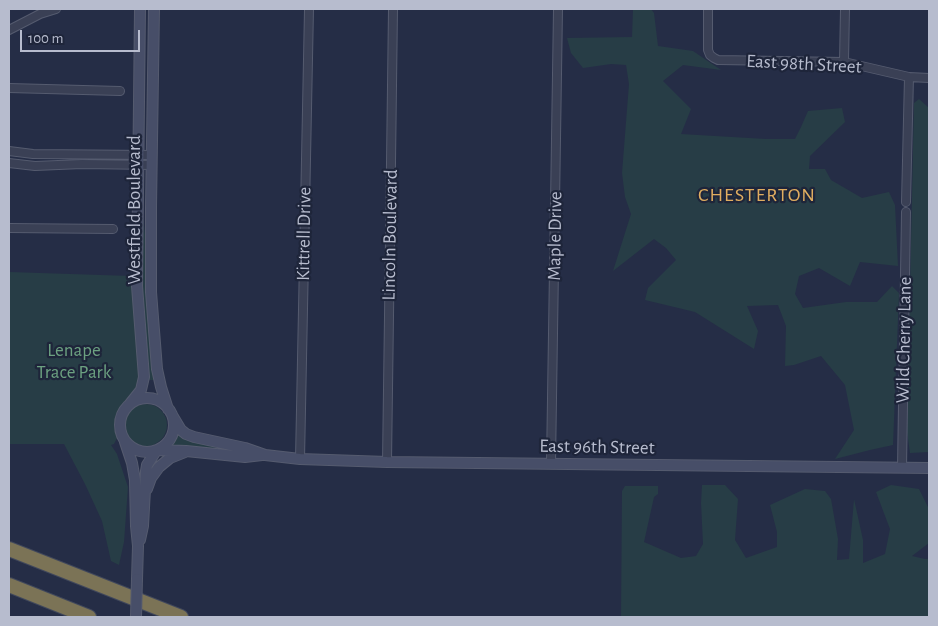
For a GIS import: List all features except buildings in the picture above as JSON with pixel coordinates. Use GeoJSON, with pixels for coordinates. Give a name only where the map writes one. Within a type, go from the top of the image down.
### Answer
{"type":"FeatureCollection","features":[{"type":"Feature","properties":{"kind":"highway"},"geometry":{"type":"LineString","coordinates":[[9,549],[180,617]]}},
{"type":"Feature","properties":{"kind":"highway"},"geometry":{"type":"LineString","coordinates":[[9,586],[89,617]]}},
{"type":"Feature","properties":{"kind":"main road","name":"Westfield Boulevard"},"geometry":{"type":"LineString","coordinates":[[130,405],[141,390],[144,377],[137,286],[140,9]]}},
{"type":"Feature","properties":{"kind":"main road","name":"Westfield Boulevard"},"geometry":{"type":"LineString","coordinates":[[154,9],[151,292],[157,369],[160,387],[170,412]]}},
{"type":"Feature","properties":{"kind":"main road"},"geometry":{"type":"LineString","coordinates":[[125,442],[132,448],[148,452],[158,450],[166,445],[174,427],[170,412],[159,402],[151,399],[140,399],[124,410],[120,421],[120,432],[132,463],[135,480],[138,546],[136,617]]}},
{"type":"Feature","properties":{"kind":"main road","name":"East 96th Street"},"geometry":{"type":"LineString","coordinates":[[170,412],[178,426],[189,435],[245,448],[265,455]]}},
{"type":"Feature","properties":{"kind":"main road","name":"East 96th Street"},"geometry":{"type":"LineString","coordinates":[[158,450],[190,451],[245,457],[265,455],[300,459],[387,462],[929,468]]}},
{"type":"Feature","properties":{"kind":"main road"},"geometry":{"type":"LineString","coordinates":[[138,546],[143,526],[147,465],[158,450]]}},
{"type":"Feature","properties":{"kind":"main road"},"geometry":{"type":"LineString","coordinates":[[144,494],[151,478],[159,467],[178,454],[190,451]]}},
{"type":"Feature","properties":{"kind":"street"},"geometry":{"type":"LineString","coordinates":[[9,30],[40,14],[56,9]]}},
{"type":"Feature","properties":{"kind":"street","name":"Kittrell Drive"},"geometry":{"type":"LineString","coordinates":[[300,459],[309,9]]}},
{"type":"Feature","properties":{"kind":"street","name":"Lincoln Boulevard"},"geometry":{"type":"LineString","coordinates":[[387,462],[393,9]]}},
{"type":"Feature","properties":{"kind":"street","name":"Maple Drive"},"geometry":{"type":"LineString","coordinates":[[551,463],[558,9]]}},
{"type":"Feature","properties":{"kind":"street","name":"East 98th Street"},"geometry":{"type":"LineString","coordinates":[[708,9],[707,44],[710,55],[718,60],[844,62],[909,77],[929,78]]}},
{"type":"Feature","properties":{"kind":"street"},"geometry":{"type":"LineString","coordinates":[[844,62],[845,9]]}},
{"type":"Feature","properties":{"kind":"street"},"geometry":{"type":"LineString","coordinates":[[906,202],[909,77]]}},
{"type":"Feature","properties":{"kind":"street"},"geometry":{"type":"LineString","coordinates":[[9,88],[120,90]]}},
{"type":"Feature","properties":{"kind":"street"},"geometry":{"type":"LineString","coordinates":[[9,151],[151,160]]}},
{"type":"Feature","properties":{"kind":"street"},"geometry":{"type":"LineString","coordinates":[[9,163],[35,166],[138,160]]}},
{"type":"Feature","properties":{"kind":"street","name":"Wild Cherry Lane"},"geometry":{"type":"LineString","coordinates":[[902,468],[906,212]]}},
{"type":"Feature","properties":{"kind":"street"},"geometry":{"type":"LineString","coordinates":[[9,228],[113,229]]}},
{"type":"Feature","properties":{"kind":"green space"},"geometry":{"type":"Polygon","coordinates":[[[633,9],[651,9],[654,13],[658,46],[693,51],[721,70],[683,65],[663,81],[691,109],[681,134],[795,139],[808,111],[842,108],[845,122],[810,156],[809,169],[825,169],[831,180],[862,198],[889,192],[895,205],[898,266],[860,262],[850,286],[819,268],[799,276],[795,294],[803,308],[846,302],[877,302],[892,286],[899,293],[893,445],[835,459],[854,430],[845,385],[821,356],[785,366],[786,326],[778,305],[747,306],[758,331],[754,349],[695,312],[645,300],[648,288],[676,260],[666,248],[654,239],[613,271],[631,214],[625,197],[622,173],[629,84],[626,65],[611,64],[583,68],[571,53],[567,38],[632,37],[633,9]]]}},
{"type":"Feature","properties":{"kind":"green space"},"geometry":{"type":"Polygon","coordinates":[[[919,99],[929,108],[929,452],[910,453],[907,432],[914,103],[919,99]]]}},
{"type":"Feature","properties":{"kind":"green space"},"geometry":{"type":"Polygon","coordinates":[[[142,208],[146,243],[147,299],[155,380],[147,380],[141,300],[142,208]]]}},
{"type":"Feature","properties":{"kind":"green space","name":"Lenape Trace Park"},"geometry":{"type":"Polygon","coordinates":[[[9,272],[132,276],[140,374],[139,385],[118,411],[115,426],[117,438],[114,444],[111,445],[117,454],[128,487],[124,542],[119,565],[111,561],[102,521],[64,444],[9,444],[9,272]]]}},
{"type":"Feature","properties":{"kind":"green space"},"geometry":{"type":"Polygon","coordinates":[[[142,404],[150,404],[161,410],[167,425],[161,440],[150,446],[142,446],[131,440],[125,429],[125,421],[131,410],[142,404]]]}},
{"type":"Feature","properties":{"kind":"green space"},"geometry":{"type":"Polygon","coordinates":[[[177,432],[246,453],[173,446],[172,444],[177,432]]]}},
{"type":"Feature","properties":{"kind":"green space"},"geometry":{"type":"Polygon","coordinates":[[[702,485],[725,485],[738,499],[735,540],[746,558],[777,547],[777,532],[770,505],[805,489],[825,491],[831,499],[838,539],[837,560],[849,559],[854,499],[863,540],[863,563],[885,554],[890,529],[876,492],[891,485],[919,489],[929,509],[929,543],[912,556],[929,559],[929,617],[621,617],[622,491],[625,486],[658,486],[658,494],[654,497],[644,542],[681,558],[696,556],[703,544],[702,485]]]}},
{"type":"Feature","properties":{"kind":"district","name":"CHESTERTON"},"geometry":{"type":"Point","coordinates":[757,195]}}]}
